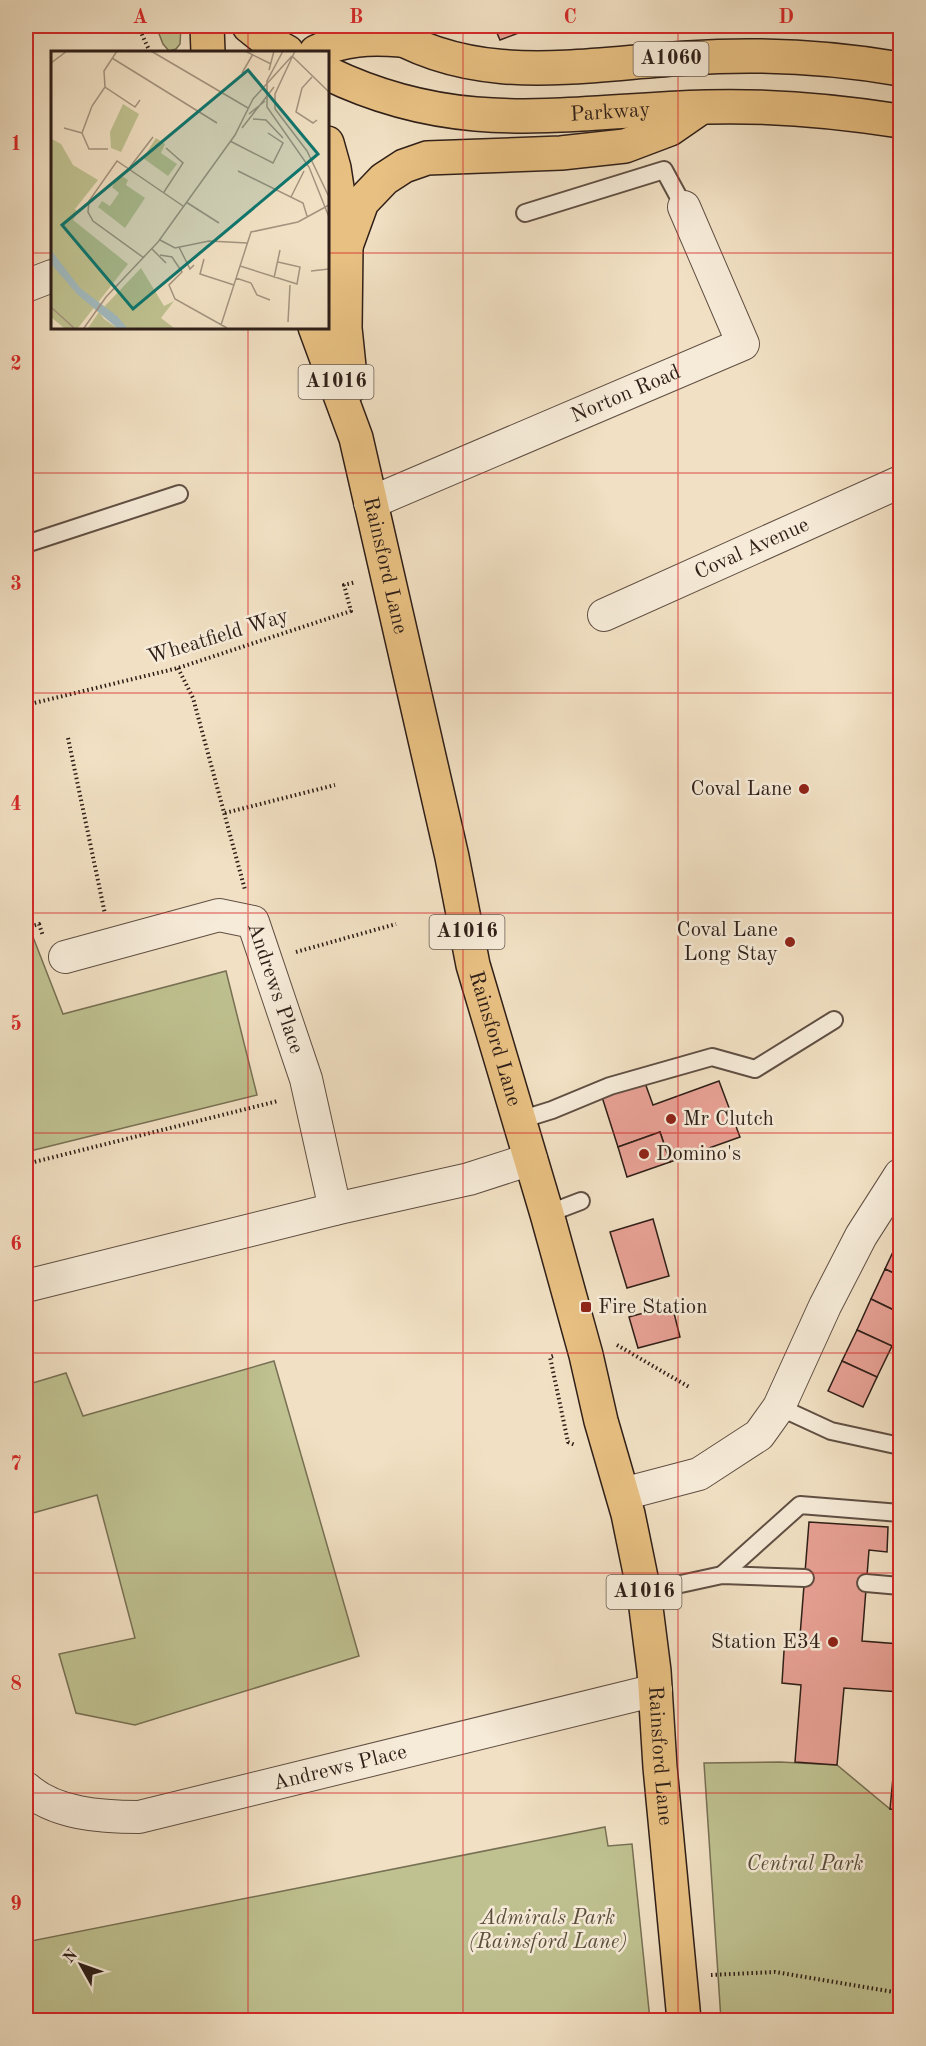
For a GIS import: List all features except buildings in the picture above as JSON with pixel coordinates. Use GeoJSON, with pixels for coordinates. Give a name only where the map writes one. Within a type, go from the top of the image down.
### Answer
{"type":"FeatureCollection","features":[{"type":"Feature","properties":{"kind":"main road"},"geometry":{"type":"LineString","coordinates":[[207,26],[208,51]]}},
{"type":"Feature","properties":{"kind":"main road"},"geometry":{"type":"LineString","coordinates":[[249,26],[269,42],[285,51]]}},
{"type":"Feature","properties":{"kind":"main road"},"geometry":{"type":"LineString","coordinates":[[291,26],[298,51]]}},
{"type":"Feature","properties":{"kind":"main road","name":"A1060"},"geometry":{"type":"LineString","coordinates":[[319,51],[346,41],[390,33],[442,55],[489,67],[550,68],[690,57],[766,56],[846,60],[900,69]]}},
{"type":"Feature","properties":{"kind":"main road","name":"Parkway"},"geometry":{"type":"LineString","coordinates":[[328,73],[380,96],[429,109],[493,117],[581,116],[750,106],[837,111],[900,121]]}},
{"type":"Feature","properties":{"kind":"main road","name":"A1060"},"geometry":{"type":"LineString","coordinates":[[346,246],[362,202],[384,179],[404,166],[427,158],[561,153],[625,146],[670,129],[703,107]]}},
{"type":"Feature","properties":{"kind":"main road","name":"Rainsford Lane"},"geometry":{"type":"LineString","coordinates":[[328,147],[334,168],[346,246],[345,328],[356,438],[452,857],[473,965],[520,1120],[586,1355],[600,1421],[623,1494],[644,1592],[656,1690],[660,1767],[684,2020]]}},
{"type":"Feature","properties":{"kind":"main road","name":"Rainsford Lane"},"geometry":{"type":"LineString","coordinates":[[318,330],[356,438]]}},
{"type":"Feature","properties":{"kind":"street","name":"Norton Road"},"geometry":{"type":"LineString","coordinates":[[370,502],[744,344],[684,207]]}},
{"type":"Feature","properties":{"kind":"street"},"geometry":{"type":"LineString","coordinates":[[26,286],[51,276]]}},
{"type":"Feature","properties":{"kind":"street","name":"Coval Avenue"},"geometry":{"type":"LineString","coordinates":[[604,615],[900,482]]}},
{"type":"Feature","properties":{"kind":"street","name":"Andrews Place"},"geometry":{"type":"LineString","coordinates":[[65,957],[219,915],[253,922],[309,1093],[335,1209]]}},
{"type":"Feature","properties":{"kind":"street"},"geometry":{"type":"LineString","coordinates":[[26,1286],[335,1209],[469,1179],[531,1160]]}},
{"type":"Feature","properties":{"kind":"street"},"geometry":{"type":"LineString","coordinates":[[623,1494],[699,1474],[759,1435],[779,1407],[825,1306],[861,1236],[900,1175]]}},
{"type":"Feature","properties":{"kind":"street","name":"Andrews Place"},"geometry":{"type":"LineString","coordinates":[[26,1788],[52,1805],[108,1817],[139,1817],[656,1690]]}},
{"type":"Feature","properties":{"kind":"lane"},"geometry":{"type":"LineString","coordinates":[[525,213],[664,170],[684,207]]}},
{"type":"Feature","properties":{"kind":"lane"},"geometry":{"type":"LineString","coordinates":[[26,544],[179,494]]}},
{"type":"Feature","properties":{"kind":"lane"},"geometry":{"type":"LineString","coordinates":[[520,1120],[552,1110],[609,1086],[712,1057],[755,1069],[834,1020]]}},
{"type":"Feature","properties":{"kind":"lane"},"geometry":{"type":"LineString","coordinates":[[547,1214],[580,1201]]}},
{"type":"Feature","properties":{"kind":"lane"},"geometry":{"type":"LineString","coordinates":[[779,1407],[831,1431],[900,1446]]}},
{"type":"Feature","properties":{"kind":"lane"},"geometry":{"type":"LineString","coordinates":[[722,1575],[800,1505],[900,1513]]}},
{"type":"Feature","properties":{"kind":"lane"},"geometry":{"type":"LineString","coordinates":[[644,1592],[722,1575],[805,1578]]}},
{"type":"Feature","properties":{"kind":"lane"},"geometry":{"type":"LineString","coordinates":[[866,1583],[900,1586]]}},
{"type":"Feature","properties":{"kind":"path"},"geometry":{"type":"LineString","coordinates":[[138,26],[150,51]]}},
{"type":"Feature","properties":{"kind":"path"},"geometry":{"type":"LineString","coordinates":[[898,26],[900,30]]}},
{"type":"Feature","properties":{"kind":"path","name":"Wheatfield Way"},"geometry":{"type":"LineString","coordinates":[[26,705],[178,668],[351,611],[344,585],[386,575]]}},
{"type":"Feature","properties":{"kind":"path"},"geometry":{"type":"LineString","coordinates":[[178,668],[193,698],[253,922]]}},
{"type":"Feature","properties":{"kind":"path"},"geometry":{"type":"LineString","coordinates":[[68,738],[111,944]]}},
{"type":"Feature","properties":{"kind":"path"},"geometry":{"type":"LineString","coordinates":[[225,813],[335,785]]}},
{"type":"Feature","properties":{"kind":"path"},"geometry":{"type":"LineString","coordinates":[[266,960],[396,924]]}},
{"type":"Feature","properties":{"kind":"path"},"geometry":{"type":"LineString","coordinates":[[26,1164],[309,1093]]}},
{"type":"Feature","properties":{"kind":"path"},"geometry":{"type":"LineString","coordinates":[[607,1348],[618,1344],[689,1387]]}},
{"type":"Feature","properties":{"kind":"path"},"geometry":{"type":"LineString","coordinates":[[550,1357],[568,1442],[576,1445],[578,1451]]}},
{"type":"Feature","properties":{"kind":"path"},"geometry":{"type":"LineString","coordinates":[[707,1976],[776,1972],[900,1993]]}},
{"type":"Feature","properties":{"kind":"green space"},"geometry":{"type":"Polygon","coordinates":[[[156,26],[181,26],[180,44],[176,49],[169,51],[163,44],[156,26]]]}},
{"type":"Feature","properties":{"kind":"green space"},"geometry":{"type":"Polygon","coordinates":[[[33,937],[63,1014],[226,971],[257,1095],[26,1152],[26,939],[33,937]]]}},
{"type":"Feature","properties":{"kind":"green space"},"geometry":{"type":"Polygon","coordinates":[[[274,1361],[359,1656],[135,1725],[76,1713],[59,1654],[135,1638],[97,1495],[26,1515],[26,1385],[66,1373],[83,1416],[274,1361]]]}},
{"type":"Feature","properties":{"kind":"green space","name":"Central Park"},"geometry":{"type":"Polygon","coordinates":[[[780,1762],[837,1765],[890,1809],[900,1810],[900,2020],[721,2020],[704,1763],[780,1762]]]}},
{"type":"Feature","properties":{"kind":"green space","name":"Admirals Park (Rainsford Lane)"},"geometry":{"type":"Polygon","coordinates":[[[605,1827],[608,1846],[632,1844],[650,2020],[26,2020],[26,1942],[605,1827]]]}},
{"type":"Feature","properties":{"kind":"place","name":"Coval Lane"},"geometry":{"type":"Point","coordinates":[804,789]}},
{"type":"Feature","properties":{"kind":"place","name":"Coval Lane Long Stay"},"geometry":{"type":"Point","coordinates":[790,942]}},
{"type":"Feature","properties":{"kind":"place","name":"Mr Clutch"},"geometry":{"type":"Point","coordinates":[671,1119]}},
{"type":"Feature","properties":{"kind":"place","name":"Domino's"},"geometry":{"type":"Point","coordinates":[644,1154]}},
{"type":"Feature","properties":{"kind":"place","name":"Fire Station"},"geometry":{"type":"Point","coordinates":[586,1307]}},
{"type":"Feature","properties":{"kind":"place","name":"Station E34"},"geometry":{"type":"Point","coordinates":[833,1642]}}]}
